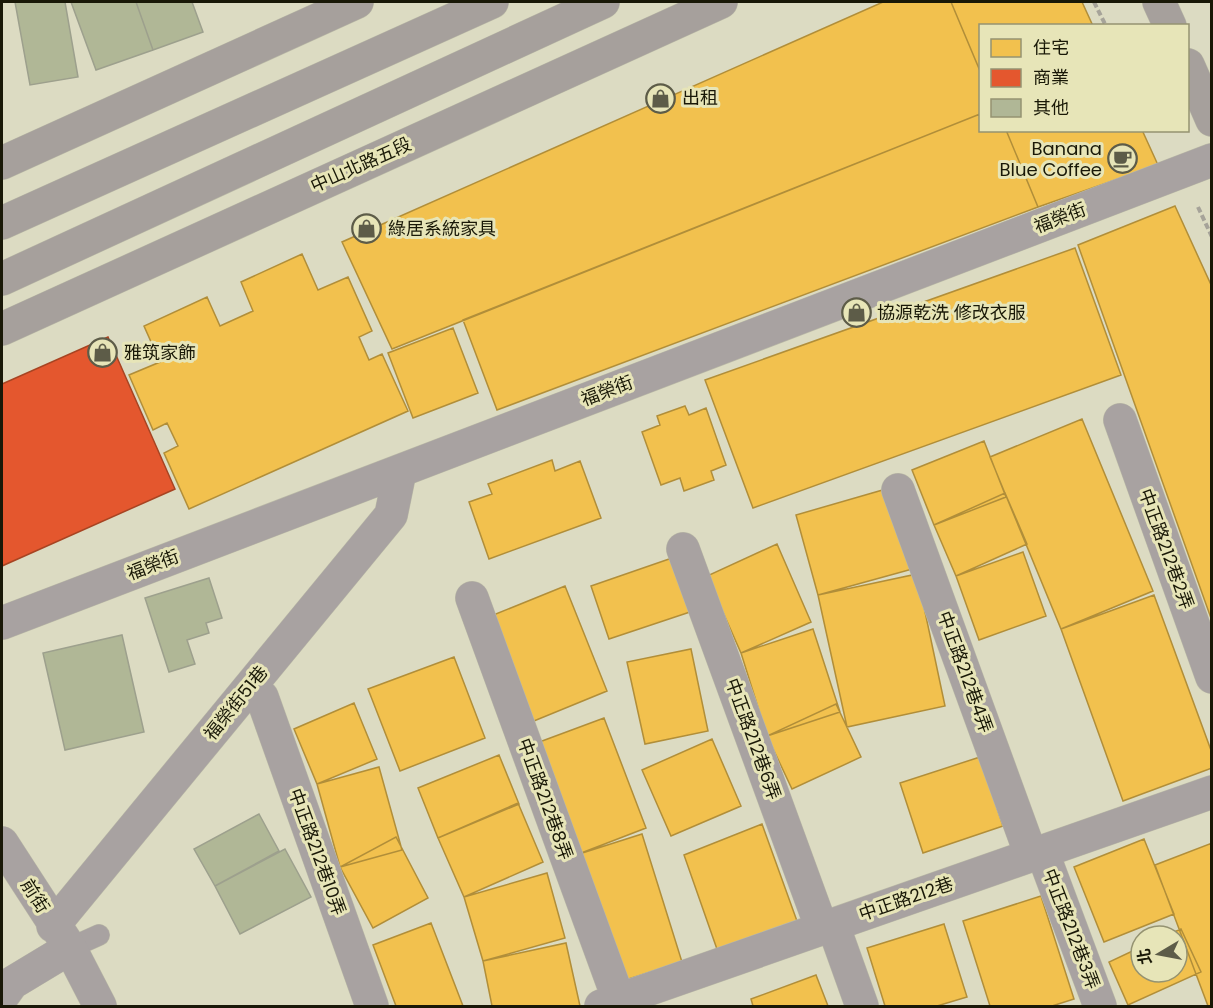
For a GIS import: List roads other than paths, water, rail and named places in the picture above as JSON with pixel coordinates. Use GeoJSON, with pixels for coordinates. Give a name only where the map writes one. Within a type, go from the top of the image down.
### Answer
{"type":"FeatureCollection","features":[{"type":"Feature","properties":{"kind":"main road"},"geometry":{"type":"LineString","coordinates":[[2,163],[357,2]]}},
{"type":"Feature","properties":{"kind":"main road"},"geometry":{"type":"LineString","coordinates":[[2,223],[492,2]]}},
{"type":"Feature","properties":{"kind":"main road"},"geometry":{"type":"LineString","coordinates":[[2,279],[603,2]]}},
{"type":"Feature","properties":{"kind":"main road","name":"中山北路五段"},"geometry":{"type":"LineString","coordinates":[[2,329],[721,2]]}},
{"type":"Feature","properties":{"kind":"main road"},"geometry":{"type":"LineString","coordinates":[[1159,2],[1169,24]]}},
{"type":"Feature","properties":{"kind":"main road"},"geometry":{"type":"LineString","coordinates":[[1189,67],[1212,120]]}},
{"type":"Feature","properties":{"kind":"street","name":"福榮街"},"geometry":{"type":"LineString","coordinates":[[2,623],[1212,160]]}},
{"type":"Feature","properties":{"kind":"street","name":"中正路212巷2弄"},"geometry":{"type":"LineString","coordinates":[[1120,420],[1212,677]]}},
{"type":"Feature","properties":{"kind":"street","name":"福榮街51巷"},"geometry":{"type":"LineString","coordinates":[[74,936],[391,515],[399,471]]}},
{"type":"Feature","properties":{"kind":"street","name":"中正路212巷4弄"},"geometry":{"type":"LineString","coordinates":[[898,490],[1036,853]]}},
{"type":"Feature","properties":{"kind":"street","name":"中正路212巷6弄"},"geometry":{"type":"LineString","coordinates":[[683,549],[827,927],[862,1006]]}},
{"type":"Feature","properties":{"kind":"street","name":"中正路212巷8弄"},"geometry":{"type":"LineString","coordinates":[[472,598],[614,1004]]}},
{"type":"Feature","properties":{"kind":"street","name":"中正路212巷10弄"},"geometry":{"type":"LineString","coordinates":[[262,697],[372,1006]]}},
{"type":"Feature","properties":{"kind":"street","name":"中正路212巷"},"geometry":{"type":"LineString","coordinates":[[614,1004],[1212,792]]}},
{"type":"Feature","properties":{"kind":"street","name":"前街"},"geometry":{"type":"LineString","coordinates":[[2,843],[74,936],[99,1006]]}},
{"type":"Feature","properties":{"kind":"street","name":"中正路212巷3弄"},"geometry":{"type":"LineString","coordinates":[[1036,853],[1100,1006]]}},
{"type":"Feature","properties":{"kind":"street"},"geometry":{"type":"LineString","coordinates":[[2,997],[12,983],[74,936]]}},
{"type":"Feature","properties":{"kind":"place","name":"出租"},"geometry":{"type":"Point","coordinates":[661,98]}},
{"type":"Feature","properties":{"kind":"place","name":"Banana Blue Coffee"},"geometry":{"type":"Point","coordinates":[1123,159]}},
{"type":"Feature","properties":{"kind":"place","name":"綠居系統家具"},"geometry":{"type":"Point","coordinates":[367,229]}},
{"type":"Feature","properties":{"kind":"place","name":"協源乾洗 修改衣服"},"geometry":{"type":"Point","coordinates":[856,313]}},
{"type":"Feature","properties":{"kind":"place","name":"雅筑家飾"},"geometry":{"type":"Point","coordinates":[103,353]}}]}
